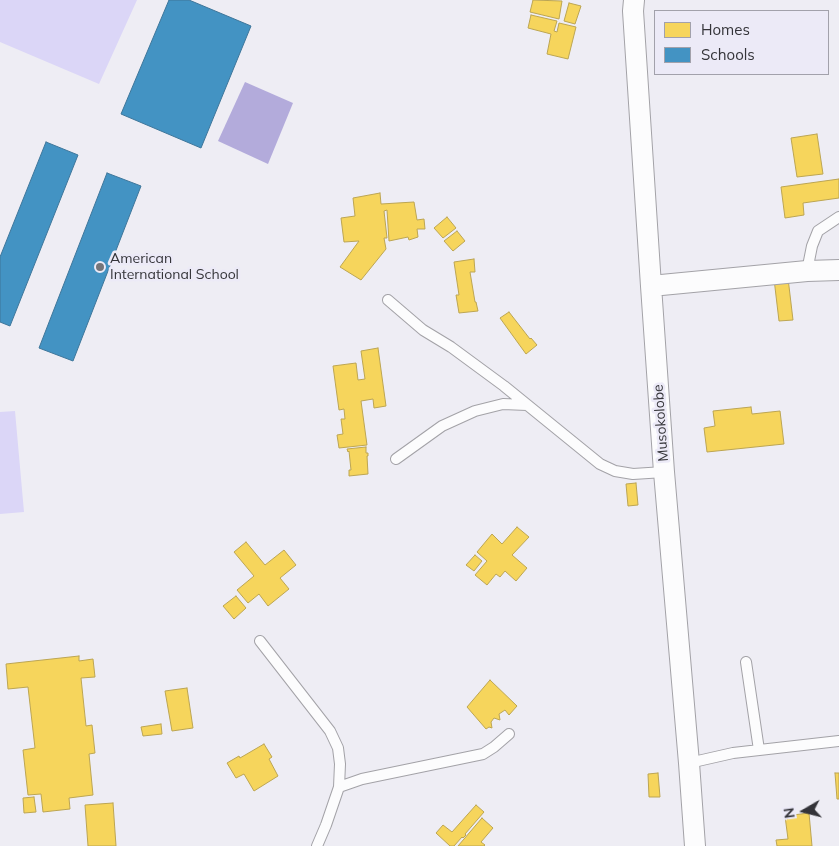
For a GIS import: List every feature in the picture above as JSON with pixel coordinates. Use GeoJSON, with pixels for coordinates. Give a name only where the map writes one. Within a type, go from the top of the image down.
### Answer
{"type":"FeatureCollection","features":[{"type":"Feature","properties":{"kind":"street","name":"Musokolobe"},"geometry":{"type":"LineString","coordinates":[[634,0],[633,11],[664,472],[695,846]]}},
{"type":"Feature","properties":{"kind":"street"},"geometry":{"type":"LineString","coordinates":[[651,286],[807,271],[839,270]]}},
{"type":"Feature","properties":{"kind":"lane"},"geometry":{"type":"LineString","coordinates":[[807,271],[812,246],[818,230],[839,217]]}},
{"type":"Feature","properties":{"kind":"lane"},"geometry":{"type":"LineString","coordinates":[[388,300],[423,330],[451,347],[504,386],[600,464],[615,471],[633,474],[664,472]]}},
{"type":"Feature","properties":{"kind":"lane"},"geometry":{"type":"LineString","coordinates":[[396,459],[442,426],[475,411],[504,404],[527,404]]}},
{"type":"Feature","properties":{"kind":"lane"},"geometry":{"type":"LineString","coordinates":[[260,641],[330,731],[338,748],[340,764],[339,787],[318,846]]}},
{"type":"Feature","properties":{"kind":"lane"},"geometry":{"type":"LineString","coordinates":[[746,662],[759,750]]}},
{"type":"Feature","properties":{"kind":"lane"},"geometry":{"type":"LineString","coordinates":[[339,787],[362,780],[483,754],[494,748],[509,734]]}},
{"type":"Feature","properties":{"kind":"lane"},"geometry":{"type":"LineString","coordinates":[[689,763],[733,753],[839,742]]}},
{"type":"Feature","properties":{"kind":"shaded area"},"geometry":{"type":"Polygon","coordinates":[[[0,0],[137,0],[99,84],[0,42],[0,0]]]}},
{"type":"Feature","properties":{"kind":"shaded area"},"geometry":{"type":"Polygon","coordinates":[[[245,82],[293,103],[268,164],[218,141],[245,82]]]}},
{"type":"Feature","properties":{"kind":"shaded area"},"geometry":{"type":"Polygon","coordinates":[[[15,411],[24,512],[0,514],[0,412],[15,411]]]}},
{"type":"Feature","properties":{"kind":"building: Homes"},"geometry":{"type":"Polygon","coordinates":[[[533,0],[562,1],[559,19],[530,12],[533,0]]]}},
{"type":"Feature","properties":{"kind":"building: Homes"},"geometry":{"type":"Polygon","coordinates":[[[569,3],[581,6],[575,24],[564,21],[569,3]]]}},
{"type":"Feature","properties":{"kind":"building: Homes"},"geometry":{"type":"Polygon","coordinates":[[[531,15],[557,21],[554,31],[557,32],[559,23],[576,27],[568,59],[547,54],[551,34],[528,28],[531,15]]]}},
{"type":"Feature","properties":{"kind":"building: Homes"},"geometry":{"type":"Polygon","coordinates":[[[817,134],[823,174],[797,177],[791,138],[817,134]]]}},
{"type":"Feature","properties":{"kind":"building: Homes"},"geometry":{"type":"Polygon","coordinates":[[[839,179],[839,198],[803,203],[804,215],[785,218],[781,187],[839,179]]]}},
{"type":"Feature","properties":{"kind":"building: Homes"},"geometry":{"type":"Polygon","coordinates":[[[380,193],[381,204],[414,202],[417,220],[424,219],[425,229],[417,229],[418,237],[409,240],[408,237],[389,241],[387,210],[384,211],[387,238],[384,238],[386,249],[361,280],[340,267],[359,241],[344,242],[341,218],[355,216],[353,198],[380,193]]]}},
{"type":"Feature","properties":{"kind":"building: Homes"},"geometry":{"type":"Polygon","coordinates":[[[447,217],[456,228],[443,238],[434,228],[447,217]]]}},
{"type":"Feature","properties":{"kind":"building: Homes"},"geometry":{"type":"Polygon","coordinates":[[[457,231],[465,241],[453,251],[444,241],[457,231]]]}},
{"type":"Feature","properties":{"kind":"building: Homes"},"geometry":{"type":"Polygon","coordinates":[[[474,259],[475,272],[470,272],[478,311],[459,313],[456,295],[459,295],[454,262],[474,259]]]}},
{"type":"Feature","properties":{"kind":"building: Homes"},"geometry":{"type":"Polygon","coordinates":[[[788,278],[793,320],[779,321],[774,279],[788,278]]]}},
{"type":"Feature","properties":{"kind":"building: Homes"},"geometry":{"type":"Polygon","coordinates":[[[509,312],[537,345],[526,354],[500,318],[509,312]]]}},
{"type":"Feature","properties":{"kind":"building: Homes"},"geometry":{"type":"Polygon","coordinates":[[[378,348],[386,406],[374,408],[373,399],[361,401],[367,445],[339,448],[337,435],[343,434],[341,419],[345,419],[344,409],[339,410],[333,366],[356,363],[358,380],[365,379],[361,351],[378,348]]]}},
{"type":"Feature","properties":{"kind":"building: Homes"},"geometry":{"type":"Polygon","coordinates":[[[751,407],[752,414],[780,411],[784,444],[707,452],[704,428],[715,426],[713,411],[751,407]]]}},
{"type":"Feature","properties":{"kind":"building: Homes"},"geometry":{"type":"Polygon","coordinates":[[[366,447],[366,453],[368,453],[368,474],[349,476],[349,470],[351,470],[349,451],[347,449],[366,447]]]}},
{"type":"Feature","properties":{"kind":"building: Homes"},"geometry":{"type":"Polygon","coordinates":[[[636,483],[638,505],[628,506],[626,484],[636,483]]]}},
{"type":"Feature","properties":{"kind":"building: Homes"},"geometry":{"type":"Polygon","coordinates":[[[517,527],[529,537],[512,555],[527,568],[516,581],[505,571],[500,577],[496,574],[487,585],[475,575],[487,561],[477,552],[492,534],[502,544],[517,527]]]}},
{"type":"Feature","properties":{"kind":"building: Homes"},"geometry":{"type":"Polygon","coordinates":[[[246,542],[265,565],[284,550],[296,565],[280,578],[289,589],[268,606],[259,594],[248,603],[237,590],[254,576],[234,552],[246,542]]]}},
{"type":"Feature","properties":{"kind":"building: Homes"},"geometry":{"type":"Polygon","coordinates":[[[475,555],[482,561],[474,571],[466,565],[475,555]]]}},
{"type":"Feature","properties":{"kind":"building: Homes"},"geometry":{"type":"Polygon","coordinates":[[[236,596],[246,608],[234,619],[223,606],[236,596]]]}},
{"type":"Feature","properties":{"kind":"building: Homes"},"geometry":{"type":"Polygon","coordinates":[[[79,656],[79,661],[93,659],[95,677],[81,678],[86,726],[92,725],[95,753],[89,754],[93,795],[69,798],[70,809],[43,812],[41,794],[28,795],[23,750],[35,748],[28,687],[8,689],[6,664],[79,656]]]}},
{"type":"Feature","properties":{"kind":"building: Homes"},"geometry":{"type":"Polygon","coordinates":[[[490,680],[517,706],[509,715],[505,710],[499,714],[500,720],[494,718],[491,722],[492,728],[486,729],[467,707],[490,680]]]}},
{"type":"Feature","properties":{"kind":"building: Homes"},"geometry":{"type":"Polygon","coordinates":[[[187,688],[193,728],[172,731],[165,691],[187,688]]]}},
{"type":"Feature","properties":{"kind":"building: Homes"},"geometry":{"type":"Polygon","coordinates":[[[161,724],[162,734],[143,736],[141,727],[161,724]]]}},
{"type":"Feature","properties":{"kind":"building: Homes"},"geometry":{"type":"Polygon","coordinates":[[[264,744],[272,757],[269,759],[278,776],[254,791],[244,774],[236,778],[227,763],[264,744]]]}},
{"type":"Feature","properties":{"kind":"building: Homes"},"geometry":{"type":"Polygon","coordinates":[[[658,773],[660,797],[649,797],[648,774],[658,773]]]}},
{"type":"Feature","properties":{"kind":"building: Homes"},"geometry":{"type":"Polygon","coordinates":[[[835,773],[839,773],[839,799],[837,799],[835,773]]]}},
{"type":"Feature","properties":{"kind":"building: Homes"},"geometry":{"type":"Polygon","coordinates":[[[34,797],[36,812],[24,813],[23,798],[34,797]]]}},
{"type":"Feature","properties":{"kind":"building: Homes"},"geometry":{"type":"Polygon","coordinates":[[[113,803],[116,846],[88,846],[85,805],[113,803]]]}},
{"type":"Feature","properties":{"kind":"building: Homes"},"geometry":{"type":"Polygon","coordinates":[[[476,805],[484,812],[466,835],[454,846],[450,846],[436,833],[443,825],[452,832],[476,805]]]}},
{"type":"Feature","properties":{"kind":"building: Homes"},"geometry":{"type":"Polygon","coordinates":[[[809,813],[812,846],[777,846],[776,840],[788,839],[785,816],[809,813]]]}},
{"type":"Feature","properties":{"kind":"building: Homes"},"geometry":{"type":"Polygon","coordinates":[[[482,818],[493,828],[481,842],[485,845],[458,846],[482,818]]]}},
{"type":"Feature","properties":{"kind":"building: Schools"},"geometry":{"type":"Polygon","coordinates":[[[169,0],[189,0],[251,26],[201,148],[121,114],[169,0]]]}},
{"type":"Feature","properties":{"kind":"building: Schools"},"geometry":{"type":"Polygon","coordinates":[[[46,142],[78,155],[10,326],[0,322],[0,257],[46,142]]]}},
{"type":"Feature","properties":{"kind":"building: Schools"},"geometry":{"type":"Polygon","coordinates":[[[107,173],[141,186],[73,361],[39,348],[107,173]]]}},
{"type":"Feature","properties":{"kind":"place","name":"American International School"},"geometry":{"type":"Point","coordinates":[100,267]}}]}
